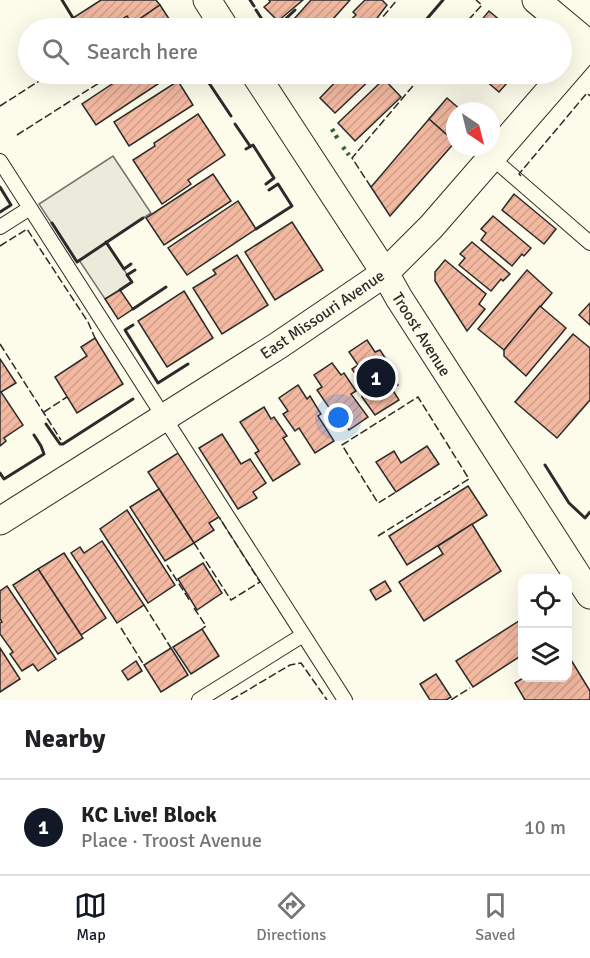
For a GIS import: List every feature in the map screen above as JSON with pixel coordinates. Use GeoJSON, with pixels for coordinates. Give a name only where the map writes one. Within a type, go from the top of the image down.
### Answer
{"type":"FeatureCollection","features":[{"type":"Feature","properties":{"kind":"street"},"geometry":{"type":"LineString","coordinates":[[207,0],[219,18]]}},
{"type":"Feature","properties":{"kind":"street"},"geometry":{"type":"LineString","coordinates":[[536,0],[558,18]]}},
{"type":"Feature","properties":{"kind":"street"},"geometry":{"type":"LineString","coordinates":[[572,29],[590,44]]}},
{"type":"Feature","properties":{"kind":"street","name":"East Missouri Avenue"},"geometry":{"type":"LineString","coordinates":[[572,65],[590,44]]}},
{"type":"Feature","properties":{"kind":"street","name":"Troost Avenue"},"geometry":{"type":"LineString","coordinates":[[262,84],[590,595]]}},
{"type":"Feature","properties":{"kind":"street","name":"East Missouri Avenue"},"geometry":{"type":"LineString","coordinates":[[0,521],[279,345],[385,273],[431,227],[555,84]]}},
{"type":"Feature","properties":{"kind":"lane"},"geometry":{"type":"LineString","coordinates":[[491,158],[590,243]]}},
{"type":"Feature","properties":{"kind":"lane"},"geometry":{"type":"LineString","coordinates":[[0,161],[345,700]]}},
{"type":"Feature","properties":{"kind":"lane"},"geometry":{"type":"LineString","coordinates":[[0,227],[30,208]]}},
{"type":"Feature","properties":{"kind":"lane"},"geometry":{"type":"LineString","coordinates":[[198,700],[303,635]]}},
{"type":"Feature","properties":{"kind":"shaded area"},"geometry":{"type":"Polygon","coordinates":[[[113,156],[151,213],[106,242],[132,282],[105,299],[79,260],[77,262],[39,204],[113,156]]]}},
{"type":"Feature","properties":{"kind":"building"},"geometry":{"type":"Polygon","coordinates":[[[101,0],[156,0],[160,5],[141,18],[128,18],[127,16],[124,18],[73,18],[101,0]]]}},
{"type":"Feature","properties":{"kind":"building"},"geometry":{"type":"Polygon","coordinates":[[[269,0],[303,0],[282,18],[275,18],[264,7],[270,2],[269,0]]]}},
{"type":"Feature","properties":{"kind":"building"},"geometry":{"type":"Polygon","coordinates":[[[311,0],[350,0],[334,18],[295,18],[311,0]]]}},
{"type":"Feature","properties":{"kind":"building"},"geometry":{"type":"Polygon","coordinates":[[[365,0],[382,0],[387,5],[377,18],[353,18],[356,15],[353,12],[365,0]]]}},
{"type":"Feature","properties":{"kind":"building"},"geometry":{"type":"Polygon","coordinates":[[[160,5],[168,18],[141,18],[160,5]]]}},
{"type":"Feature","properties":{"kind":"building"},"geometry":{"type":"Polygon","coordinates":[[[489,11],[497,18],[483,18],[489,11]]]}},
{"type":"Feature","properties":{"kind":"building"},"geometry":{"type":"Polygon","coordinates":[[[112,84],[158,84],[96,125],[82,104],[112,84]]]}},
{"type":"Feature","properties":{"kind":"building"},"geometry":{"type":"Polygon","coordinates":[[[173,84],[180,84],[193,105],[129,146],[114,122],[173,84]]]}},
{"type":"Feature","properties":{"kind":"building"},"geometry":{"type":"Polygon","coordinates":[[[333,84],[365,84],[335,113],[320,98],[333,84]]]}},
{"type":"Feature","properties":{"kind":"building"},"geometry":{"type":"Polygon","coordinates":[[[379,84],[389,84],[401,97],[355,141],[338,123],[379,84]]]}},
{"type":"Feature","properties":{"kind":"building"},"geometry":{"type":"Polygon","coordinates":[[[490,84],[506,84],[499,92],[490,84]]]}},
{"type":"Feature","properties":{"kind":"building"},"geometry":{"type":"Polygon","coordinates":[[[447,98],[452,102],[446,102],[446,134],[429,119],[447,98]]]}},
{"type":"Feature","properties":{"kind":"building"},"geometry":{"type":"Polygon","coordinates":[[[198,114],[225,155],[188,180],[191,184],[162,204],[133,160],[198,114]]]}},
{"type":"Feature","properties":{"kind":"building"},"geometry":{"type":"Polygon","coordinates":[[[429,119],[446,134],[446,152],[390,216],[371,187],[429,119]]]}},
{"type":"Feature","properties":{"kind":"building"},"geometry":{"type":"Polygon","coordinates":[[[213,174],[231,201],[164,245],[146,218],[213,174]]]}},
{"type":"Feature","properties":{"kind":"building"},"geometry":{"type":"Polygon","coordinates":[[[514,194],[556,229],[544,244],[502,210],[514,194]]]}},
{"type":"Feature","properties":{"kind":"building"},"geometry":{"type":"Polygon","coordinates":[[[238,201],[256,229],[187,275],[168,248],[238,201]]]}},
{"type":"Feature","properties":{"kind":"building"},"geometry":{"type":"Polygon","coordinates":[[[493,216],[531,248],[524,256],[522,254],[512,266],[481,240],[486,233],[481,229],[493,216]]]}},
{"type":"Feature","properties":{"kind":"building"},"geometry":{"type":"Polygon","coordinates":[[[292,222],[323,270],[275,300],[245,252],[292,222]]]}},
{"type":"Feature","properties":{"kind":"building"},"geometry":{"type":"Polygon","coordinates":[[[472,242],[510,274],[503,281],[501,279],[491,291],[459,265],[465,258],[460,254],[472,242]]]}},
{"type":"Feature","properties":{"kind":"building"},"geometry":{"type":"Polygon","coordinates":[[[237,255],[268,305],[222,334],[193,288],[216,274],[213,270],[237,255]]]}},
{"type":"Feature","properties":{"kind":"building"},"geometry":{"type":"Polygon","coordinates":[[[445,260],[486,294],[479,304],[485,309],[467,331],[435,281],[435,272],[445,260]]]}},
{"type":"Feature","properties":{"kind":"building"},"geometry":{"type":"Polygon","coordinates":[[[527,270],[552,293],[504,350],[478,329],[527,270]]]}},
{"type":"Feature","properties":{"kind":"building"},"geometry":{"type":"Polygon","coordinates":[[[120,290],[133,309],[118,319],[105,299],[120,290]]]}},
{"type":"Feature","properties":{"kind":"building"},"geometry":{"type":"Polygon","coordinates":[[[184,291],[213,338],[167,367],[138,321],[184,291]]]}},
{"type":"Feature","properties":{"kind":"building"},"geometry":{"type":"Polygon","coordinates":[[[590,303],[590,325],[579,315],[590,303]]]}},
{"type":"Feature","properties":{"kind":"building"},"geometry":{"type":"Polygon","coordinates":[[[540,306],[566,328],[526,376],[504,356],[504,350],[540,306]]]}},
{"type":"Feature","properties":{"kind":"building"},"geometry":{"type":"Polygon","coordinates":[[[573,334],[590,348],[590,400],[557,438],[515,402],[573,334]]]}},
{"type":"Feature","properties":{"kind":"building"},"geometry":{"type":"Polygon","coordinates":[[[95,338],[123,384],[77,413],[55,377],[87,356],[81,347],[95,338]]]}},
{"type":"Feature","properties":{"kind":"building"},"geometry":{"type":"Polygon","coordinates":[[[367,340],[375,352],[380,350],[393,370],[390,372],[398,385],[392,389],[399,400],[375,415],[362,397],[364,387],[352,369],[358,365],[349,352],[367,340]]]}},
{"type":"Feature","properties":{"kind":"building"},"geometry":{"type":"Polygon","coordinates":[[[0,359],[16,383],[1,392],[23,425],[4,438],[6,441],[0,446],[0,359]]]}},
{"type":"Feature","properties":{"kind":"building"},"geometry":{"type":"Polygon","coordinates":[[[332,363],[341,375],[344,373],[356,391],[351,394],[368,417],[349,430],[333,407],[330,409],[317,390],[322,387],[314,375],[332,363]]]}},
{"type":"Feature","properties":{"kind":"building"},"geometry":{"type":"Polygon","coordinates":[[[298,385],[307,399],[310,396],[321,414],[318,416],[334,441],[315,453],[299,428],[295,431],[283,414],[288,411],[279,398],[298,385]]]}},
{"type":"Feature","properties":{"kind":"building"},"geometry":{"type":"Polygon","coordinates":[[[264,407],[271,419],[274,417],[287,436],[283,438],[300,464],[273,481],[255,453],[259,451],[240,422],[264,407]]]}},
{"type":"Feature","properties":{"kind":"building"},"geometry":{"type":"Polygon","coordinates":[[[222,434],[241,464],[250,459],[266,483],[253,492],[257,498],[238,509],[199,448],[222,434]]]}},
{"type":"Feature","properties":{"kind":"building"},"geometry":{"type":"Polygon","coordinates":[[[427,446],[439,464],[396,492],[376,462],[394,451],[401,463],[427,446]]]}},
{"type":"Feature","properties":{"kind":"building"},"geometry":{"type":"Polygon","coordinates":[[[178,453],[219,517],[209,523],[214,530],[194,543],[148,472],[178,453]]]}},
{"type":"Feature","properties":{"kind":"building"},"geometry":{"type":"Polygon","coordinates":[[[468,486],[487,515],[407,565],[389,536],[468,486]]]}},
{"type":"Feature","properties":{"kind":"building"},"geometry":{"type":"Polygon","coordinates":[[[159,489],[194,543],[165,561],[130,507],[159,489]]]}},
{"type":"Feature","properties":{"kind":"building"},"geometry":{"type":"Polygon","coordinates":[[[127,510],[175,585],[148,603],[100,529],[127,510]]]}},
{"type":"Feature","properties":{"kind":"building"},"geometry":{"type":"Polygon","coordinates":[[[472,524],[501,571],[424,621],[399,582],[443,554],[438,546],[472,524]]]}},
{"type":"Feature","properties":{"kind":"building"},"geometry":{"type":"Polygon","coordinates":[[[102,541],[144,605],[117,623],[71,553],[80,547],[84,553],[102,541]]]}},
{"type":"Feature","properties":{"kind":"building"},"geometry":{"type":"Polygon","coordinates":[[[64,553],[106,618],[81,635],[38,569],[64,553]]]}},
{"type":"Feature","properties":{"kind":"building"},"geometry":{"type":"Polygon","coordinates":[[[203,563],[222,593],[197,610],[178,579],[203,563]]]}},
{"type":"Feature","properties":{"kind":"building"},"geometry":{"type":"Polygon","coordinates":[[[38,569],[83,638],[58,654],[13,585],[38,569]]]}},
{"type":"Feature","properties":{"kind":"building"},"geometry":{"type":"Polygon","coordinates":[[[385,581],[391,591],[376,600],[370,590],[385,581]]]}},
{"type":"Feature","properties":{"kind":"building"},"geometry":{"type":"Polygon","coordinates":[[[7,586],[56,659],[38,671],[33,664],[22,671],[10,654],[13,652],[0,634],[0,623],[2,622],[0,619],[0,591],[7,586]]]}},
{"type":"Feature","properties":{"kind":"building"},"geometry":{"type":"Polygon","coordinates":[[[518,622],[518,658],[473,687],[456,661],[518,622]]]}},
{"type":"Feature","properties":{"kind":"building"},"geometry":{"type":"Polygon","coordinates":[[[202,629],[219,656],[191,674],[173,647],[202,629]]]}},
{"type":"Feature","properties":{"kind":"building"},"geometry":{"type":"Polygon","coordinates":[[[0,648],[20,679],[0,692],[0,648]]]}},
{"type":"Feature","properties":{"kind":"building"},"geometry":{"type":"Polygon","coordinates":[[[171,648],[188,675],[161,692],[144,665],[171,648]]]}},
{"type":"Feature","properties":{"kind":"building"},"geometry":{"type":"Polygon","coordinates":[[[136,661],[142,671],[128,680],[122,671],[136,661]]]}},
{"type":"Feature","properties":{"kind":"building"},"geometry":{"type":"Polygon","coordinates":[[[572,662],[590,691],[590,700],[525,700],[515,683],[518,681],[572,682],[572,662]]]}},
{"type":"Feature","properties":{"kind":"building"},"geometry":{"type":"Polygon","coordinates":[[[436,674],[451,697],[446,700],[430,700],[420,684],[436,674]]]}},
{"type":"Feature","properties":{"kind":"hedge"},"geometry":{"type":"LineString","coordinates":[[332,129],[339,141]]}},
{"type":"Feature","properties":{"kind":"hedge"},"geometry":{"type":"LineString","coordinates":[[343,147],[349,155]]}},
{"type":"Feature","properties":{"kind":"fence"},"geometry":{"type":"LineString","coordinates":[[382,18],[397,0]]}},
{"type":"Feature","properties":{"kind":"fence"},"geometry":{"type":"LineString","coordinates":[[470,18],[482,5],[476,0]]}},
{"type":"Feature","properties":{"kind":"fence"},"geometry":{"type":"LineString","coordinates":[[0,106],[34,84]]}},
{"type":"Feature","properties":{"kind":"fence"},"geometry":{"type":"LineString","coordinates":[[17,135],[97,84]]}},
{"type":"Feature","properties":{"kind":"fence"},"geometry":{"type":"LineString","coordinates":[[371,187],[352,158],[415,84]]}},
{"type":"Feature","properties":{"kind":"fence"},"geometry":{"type":"LineString","coordinates":[[521,176],[519,174],[587,93],[590,96]]}},
{"type":"Feature","properties":{"kind":"fence"},"geometry":{"type":"LineString","coordinates":[[0,246],[27,229],[88,322],[95,338]]}},
{"type":"Feature","properties":{"kind":"fence"},"geometry":{"type":"LineString","coordinates":[[0,344],[61,440]]}},
{"type":"Feature","properties":{"kind":"fence"},"geometry":{"type":"LineString","coordinates":[[44,412],[67,397]]}},
{"type":"Feature","properties":{"kind":"fence"},"geometry":{"type":"LineString","coordinates":[[378,536],[469,479],[418,397],[342,445],[378,503],[396,492]]}},
{"type":"Feature","properties":{"kind":"fence"},"geometry":{"type":"LineString","coordinates":[[194,543],[231,600],[260,582],[219,517]]}},
{"type":"Feature","properties":{"kind":"fence"},"geometry":{"type":"LineString","coordinates":[[167,565],[190,601]]}},
{"type":"Feature","properties":{"kind":"fence"},"geometry":{"type":"LineString","coordinates":[[144,605],[171,648]]}},
{"type":"Feature","properties":{"kind":"fence"},"geometry":{"type":"LineString","coordinates":[[194,608],[206,626],[202,629]]}},
{"type":"Feature","properties":{"kind":"fence"},"geometry":{"type":"LineString","coordinates":[[121,628],[144,665]]}},
{"type":"Feature","properties":{"kind":"fence"},"geometry":{"type":"LineString","coordinates":[[231,700],[290,665],[301,663],[327,700]]}},
{"type":"Feature","properties":{"kind":"fence"},"geometry":{"type":"LineString","coordinates":[[451,700],[470,688]]}},
{"type":"Feature","properties":{"kind":"wall"},"geometry":{"type":"LineString","coordinates":[[62,0],[73,18]]}},
{"type":"Feature","properties":{"kind":"wall"},"geometry":{"type":"LineString","coordinates":[[250,0],[254,6]]}},
{"type":"Feature","properties":{"kind":"wall"},"geometry":{"type":"LineString","coordinates":[[428,18],[443,0]]}},
{"type":"Feature","properties":{"kind":"wall"},"geometry":{"type":"LineString","coordinates":[[256,10],[261,18]]}},
{"type":"Feature","properties":{"kind":"wall"},"geometry":{"type":"LineString","coordinates":[[287,18],[295,10]]}},
{"type":"Feature","properties":{"kind":"wall"},"geometry":{"type":"LineString","coordinates":[[210,84],[231,116]]}},
{"type":"Feature","properties":{"kind":"wall"},"geometry":{"type":"LineString","coordinates":[[235,124],[250,146]]}},
{"type":"Feature","properties":{"kind":"wall"},"geometry":{"type":"LineString","coordinates":[[246,149],[253,145],[274,178],[266,184]]}},
{"type":"Feature","properties":{"kind":"wall"},"geometry":{"type":"LineString","coordinates":[[256,229],[292,206],[278,184],[269,190]]}},
{"type":"Feature","properties":{"kind":"wall"},"geometry":{"type":"LineString","coordinates":[[0,187],[11,205],[0,212]]}},
{"type":"Feature","properties":{"kind":"wall"},"geometry":{"type":"LineString","coordinates":[[52,223],[77,262],[143,218]]}},
{"type":"Feature","properties":{"kind":"wall"},"geometry":{"type":"LineString","coordinates":[[106,242],[124,269],[131,264]]}},
{"type":"Feature","properties":{"kind":"wall"},"geometry":{"type":"LineString","coordinates":[[120,290],[132,282],[127,275],[135,270]]}},
{"type":"Feature","properties":{"kind":"wall"},"geometry":{"type":"LineString","coordinates":[[133,309],[166,287]]}},
{"type":"Feature","properties":{"kind":"wall"},"geometry":{"type":"LineString","coordinates":[[133,325],[125,330],[158,383],[188,364]]}},
{"type":"Feature","properties":{"kind":"wall"},"geometry":{"type":"LineString","coordinates":[[46,424],[60,444],[63,444],[133,399]]}},
{"type":"Feature","properties":{"kind":"wall"},"geometry":{"type":"LineString","coordinates":[[0,473],[4,479],[44,454],[34,435]]}},
{"type":"Feature","properties":{"kind":"wall"},"geometry":{"type":"LineString","coordinates":[[545,465],[569,503],[585,518],[590,512]]}},
{"type":"Feature","properties":{"kind":"place","name":"KC Live! Block"},"geometry":{"type":"Point","coordinates":[376,378]}}]}
